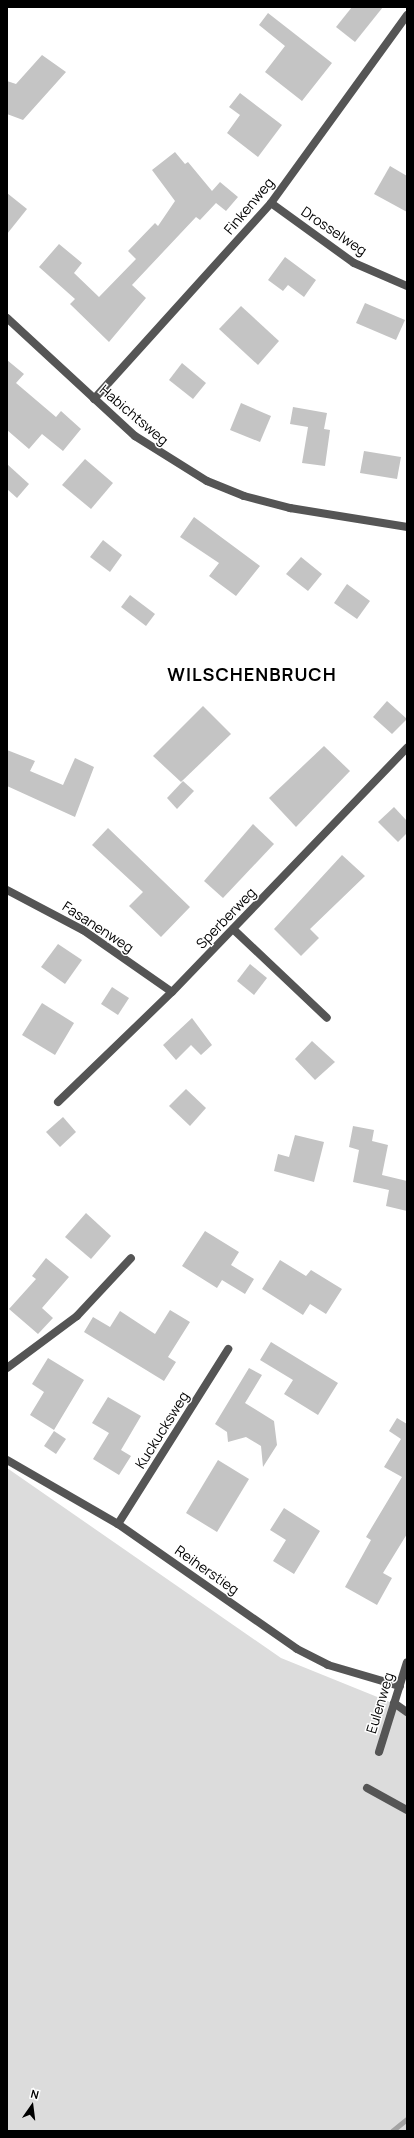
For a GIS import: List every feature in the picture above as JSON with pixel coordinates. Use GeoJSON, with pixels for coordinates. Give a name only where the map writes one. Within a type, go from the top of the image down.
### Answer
{"type":"FeatureCollection","features":[{"type":"Feature","properties":{"kind":"street","name":"Finkenweg"},"geometry":{"type":"LineString","coordinates":[[94,399],[271,203],[407,15]]}},
{"type":"Feature","properties":{"kind":"street","name":"Drosselweg"},"geometry":{"type":"LineString","coordinates":[[271,203],[354,263],[407,286]]}},
{"type":"Feature","properties":{"kind":"street","name":"Habichtsweg"},"geometry":{"type":"LineString","coordinates":[[7,318],[94,399],[168,460],[232,491],[290,508],[407,527]]}},
{"type":"Feature","properties":{"kind":"street","name":"Sperberweg"},"geometry":{"type":"LineString","coordinates":[[58,1102],[172,992],[407,748]]}},
{"type":"Feature","properties":{"kind":"street","name":"Fasanenweg"},"geometry":{"type":"LineString","coordinates":[[7,890],[83,930],[172,992]]}},
{"type":"Feature","properties":{"kind":"street"},"geometry":{"type":"LineString","coordinates":[[234,929],[327,1018]]}},
{"type":"Feature","properties":{"kind":"street"},"geometry":{"type":"LineString","coordinates":[[7,1368],[77,1316],[131,1258]]}},
{"type":"Feature","properties":{"kind":"street","name":"Kuckucksweg"},"geometry":{"type":"LineString","coordinates":[[118,1524],[228,1349]]}},
{"type":"Feature","properties":{"kind":"street","name":"Reiherstieg"},"geometry":{"type":"LineString","coordinates":[[7,1460],[118,1524],[297,1649],[328,1665],[400,1686]]}},
{"type":"Feature","properties":{"kind":"street","name":"Eulenweg"},"geometry":{"type":"LineString","coordinates":[[379,1752],[407,1662]]}},
{"type":"Feature","properties":{"kind":"street"},"geometry":{"type":"LineString","coordinates":[[394,1703],[407,1712]]}},
{"type":"Feature","properties":{"kind":"street"},"geometry":{"type":"LineString","coordinates":[[367,1788],[407,1810]]}},
{"type":"Feature","properties":{"kind":"shaded area"},"geometry":{"type":"Polygon","coordinates":[[[7,1468],[281,1658],[407,1709],[407,2131],[7,2131],[7,1468]]]}},
{"type":"Feature","properties":{"kind":"building"},"geometry":{"type":"Polygon","coordinates":[[[352,7],[383,7],[355,42],[336,27],[352,7]]]}},
{"type":"Feature","properties":{"kind":"building"},"geometry":{"type":"Polygon","coordinates":[[[268,13],[332,63],[302,101],[265,72],[285,46],[259,25],[268,13]]]}},
{"type":"Feature","properties":{"kind":"building"},"geometry":{"type":"Polygon","coordinates":[[[42,55],[66,72],[23,120],[7,114],[7,81],[16,84],[42,55]]]}},
{"type":"Feature","properties":{"kind":"building"},"geometry":{"type":"Polygon","coordinates":[[[240,93],[282,125],[258,157],[227,133],[240,115],[229,107],[240,93]]]}},
{"type":"Feature","properties":{"kind":"building"},"geometry":{"type":"Polygon","coordinates":[[[175,152],[185,164],[188,162],[212,191],[220,182],[238,197],[226,211],[216,203],[200,220],[196,217],[132,285],[146,298],[109,342],[70,304],[75,299],[39,267],[59,244],[82,263],[74,273],[99,297],[136,259],[128,251],[155,223],[158,226],[175,201],[152,170],[175,152]]]}},
{"type":"Feature","properties":{"kind":"building"},"geometry":{"type":"Polygon","coordinates":[[[390,166],[407,176],[407,212],[374,194],[390,166]]]}},
{"type":"Feature","properties":{"kind":"building"},"geometry":{"type":"Polygon","coordinates":[[[7,193],[27,209],[7,234],[7,193]]]}},
{"type":"Feature","properties":{"kind":"building"},"geometry":{"type":"Polygon","coordinates":[[[285,257],[316,280],[304,297],[288,285],[283,291],[268,280],[285,257]]]}},
{"type":"Feature","properties":{"kind":"building"},"geometry":{"type":"Polygon","coordinates":[[[365,303],[405,320],[396,340],[356,323],[365,303]]]}},
{"type":"Feature","properties":{"kind":"building"},"geometry":{"type":"Polygon","coordinates":[[[241,306],[279,341],[258,365],[219,329],[241,306]]]}},
{"type":"Feature","properties":{"kind":"building"},"geometry":{"type":"Polygon","coordinates":[[[7,360],[24,374],[16,383],[56,417],[61,411],[81,429],[63,451],[42,434],[29,449],[7,430],[7,360]]]}},
{"type":"Feature","properties":{"kind":"building"},"geometry":{"type":"Polygon","coordinates":[[[182,363],[206,383],[193,399],[169,380],[182,363]]]}},
{"type":"Feature","properties":{"kind":"building"},"geometry":{"type":"Polygon","coordinates":[[[241,403],[271,416],[260,442],[230,430],[241,403]]]}},
{"type":"Feature","properties":{"kind":"building"},"geometry":{"type":"Polygon","coordinates":[[[293,407],[327,413],[324,429],[330,430],[325,466],[302,463],[308,427],[290,424],[293,407]]]}},
{"type":"Feature","properties":{"kind":"building"},"geometry":{"type":"Polygon","coordinates":[[[364,451],[401,457],[397,479],[360,473],[364,451]]]}},
{"type":"Feature","properties":{"kind":"building"},"geometry":{"type":"Polygon","coordinates":[[[85,459],[113,483],[91,509],[62,485],[85,459]]]}},
{"type":"Feature","properties":{"kind":"building"},"geometry":{"type":"Polygon","coordinates":[[[7,464],[29,484],[17,498],[7,489],[7,464]]]}},
{"type":"Feature","properties":{"kind":"building"},"geometry":{"type":"Polygon","coordinates":[[[194,517],[260,566],[236,596],[209,576],[219,563],[180,537],[194,517]]]}},
{"type":"Feature","properties":{"kind":"building"},"geometry":{"type":"Polygon","coordinates":[[[103,540],[122,555],[110,572],[90,557],[103,540]]]}},
{"type":"Feature","properties":{"kind":"building"},"geometry":{"type":"Polygon","coordinates":[[[301,557],[322,574],[308,591],[286,574],[301,557]]]}},
{"type":"Feature","properties":{"kind":"building"},"geometry":{"type":"Polygon","coordinates":[[[347,584],[370,601],[357,619],[334,603],[347,584]]]}},
{"type":"Feature","properties":{"kind":"building"},"geometry":{"type":"Polygon","coordinates":[[[130,595],[155,614],[146,626],[121,607],[130,595]]]}},
{"type":"Feature","properties":{"kind":"building"},"geometry":{"type":"Polygon","coordinates":[[[387,701],[407,719],[392,734],[373,717],[387,701]]]}},
{"type":"Feature","properties":{"kind":"building"},"geometry":{"type":"Polygon","coordinates":[[[203,706],[231,734],[181,782],[153,756],[203,706]]]}},
{"type":"Feature","properties":{"kind":"building"},"geometry":{"type":"Polygon","coordinates":[[[324,746],[350,771],[296,827],[269,798],[324,746]]]}},
{"type":"Feature","properties":{"kind":"building"},"geometry":{"type":"Polygon","coordinates":[[[7,750],[35,761],[30,771],[63,785],[75,758],[94,767],[75,817],[7,786],[7,750]]]}},
{"type":"Feature","properties":{"kind":"building"},"geometry":{"type":"Polygon","coordinates":[[[183,781],[194,791],[177,809],[167,798],[183,781]]]}},
{"type":"Feature","properties":{"kind":"building"},"geometry":{"type":"Polygon","coordinates":[[[394,807],[407,821],[407,833],[398,842],[378,822],[394,807]]]}},
{"type":"Feature","properties":{"kind":"building"},"geometry":{"type":"Polygon","coordinates":[[[253,824],[274,844],[223,898],[204,881],[253,824]]]}},
{"type":"Feature","properties":{"kind":"building"},"geometry":{"type":"Polygon","coordinates":[[[108,828],[190,907],[161,937],[129,906],[143,892],[92,845],[108,828]]]}},
{"type":"Feature","properties":{"kind":"building"},"geometry":{"type":"Polygon","coordinates":[[[342,855],[365,876],[310,929],[319,938],[301,956],[274,929],[342,855]]]}},
{"type":"Feature","properties":{"kind":"building"},"geometry":{"type":"Polygon","coordinates":[[[58,944],[82,960],[65,984],[41,967],[58,944]]]}},
{"type":"Feature","properties":{"kind":"building"},"geometry":{"type":"Polygon","coordinates":[[[250,964],[267,978],[254,995],[237,981],[250,964]]]}},
{"type":"Feature","properties":{"kind":"building"},"geometry":{"type":"Polygon","coordinates":[[[112,987],[129,998],[118,1015],[101,1004],[112,987]]]}},
{"type":"Feature","properties":{"kind":"building"},"geometry":{"type":"Polygon","coordinates":[[[42,1003],[74,1023],[55,1055],[22,1035],[42,1003]]]}},
{"type":"Feature","properties":{"kind":"building"},"geometry":{"type":"Polygon","coordinates":[[[192,1018],[212,1045],[201,1055],[191,1045],[176,1060],[163,1045],[192,1018]]]}},
{"type":"Feature","properties":{"kind":"building"},"geometry":{"type":"Polygon","coordinates":[[[312,1041],[335,1062],[315,1080],[295,1059],[312,1041]]]}},
{"type":"Feature","properties":{"kind":"building"},"geometry":{"type":"Polygon","coordinates":[[[186,1089],[206,1108],[190,1126],[169,1106],[186,1089]]]}},
{"type":"Feature","properties":{"kind":"building"},"geometry":{"type":"Polygon","coordinates":[[[63,1117],[76,1132],[60,1147],[46,1132],[63,1117]]]}},
{"type":"Feature","properties":{"kind":"building"},"geometry":{"type":"Polygon","coordinates":[[[353,1126],[374,1130],[372,1141],[388,1145],[382,1175],[407,1181],[407,1211],[386,1206],[389,1190],[353,1182],[359,1150],[349,1147],[353,1126]]]}},
{"type":"Feature","properties":{"kind":"building"},"geometry":{"type":"Polygon","coordinates":[[[295,1135],[324,1142],[314,1182],[274,1171],[278,1154],[289,1157],[295,1135]]]}},
{"type":"Feature","properties":{"kind":"building"},"geometry":{"type":"Polygon","coordinates":[[[86,1213],[111,1236],[91,1259],[65,1237],[86,1213]]]}},
{"type":"Feature","properties":{"kind":"building"},"geometry":{"type":"Polygon","coordinates":[[[205,1231],[239,1252],[231,1265],[254,1279],[245,1294],[222,1280],[217,1288],[182,1266],[205,1231]]]}},
{"type":"Feature","properties":{"kind":"building"},"geometry":{"type":"Polygon","coordinates":[[[46,1258],[69,1277],[42,1308],[53,1318],[38,1334],[9,1309],[36,1279],[32,1276],[46,1258]]]}},
{"type":"Feature","properties":{"kind":"building"},"geometry":{"type":"Polygon","coordinates":[[[280,1260],[306,1276],[311,1270],[342,1289],[326,1314],[310,1304],[303,1315],[262,1289],[280,1260]]]}},
{"type":"Feature","properties":{"kind":"building"},"geometry":{"type":"Polygon","coordinates":[[[170,1310],[190,1322],[168,1357],[176,1362],[164,1381],[84,1332],[93,1317],[110,1327],[120,1311],[155,1334],[170,1310]]]}},
{"type":"Feature","properties":{"kind":"building"},"geometry":{"type":"Polygon","coordinates":[[[271,1342],[338,1383],[318,1415],[284,1394],[293,1380],[260,1360],[271,1342]]]}},
{"type":"Feature","properties":{"kind":"building"},"geometry":{"type":"Polygon","coordinates":[[[48,1358],[84,1380],[54,1430],[30,1415],[44,1392],[32,1384],[48,1358]]]}},
{"type":"Feature","properties":{"kind":"building"},"geometry":{"type":"Polygon","coordinates":[[[249,1368],[262,1375],[245,1403],[274,1421],[277,1445],[263,1467],[261,1446],[246,1437],[228,1442],[227,1432],[215,1424],[249,1368]]]}},
{"type":"Feature","properties":{"kind":"building"},"geometry":{"type":"Polygon","coordinates":[[[108,1397],[141,1416],[121,1450],[131,1456],[119,1475],[93,1459],[109,1433],[92,1423],[108,1397]]]}},
{"type":"Feature","properties":{"kind":"building"},"geometry":{"type":"Polygon","coordinates":[[[397,1418],[407,1424],[407,1534],[383,1573],[392,1578],[377,1605],[345,1587],[371,1540],[366,1537],[402,1477],[384,1467],[401,1439],[389,1431],[397,1418]]]}},
{"type":"Feature","properties":{"kind":"building"},"geometry":{"type":"Polygon","coordinates":[[[54,1431],[66,1439],[56,1454],[44,1446],[54,1431]]]}},
{"type":"Feature","properties":{"kind":"building"},"geometry":{"type":"Polygon","coordinates":[[[218,1460],[249,1479],[217,1532],[186,1513],[218,1460]]]}},
{"type":"Feature","properties":{"kind":"building"},"geometry":{"type":"Polygon","coordinates":[[[284,1508],[320,1531],[294,1574],[273,1561],[286,1540],[270,1530],[284,1508]]]}},
{"type":"Feature","properties":{"kind":"waterway"},"geometry":{"type":"LineString","coordinates":[[392,2131],[407,2119]]}},
{"type":"Feature","properties":{"kind":"district","name":"WILSCHENBRUCH"},"geometry":{"type":"Point","coordinates":[252,674]}}]}
